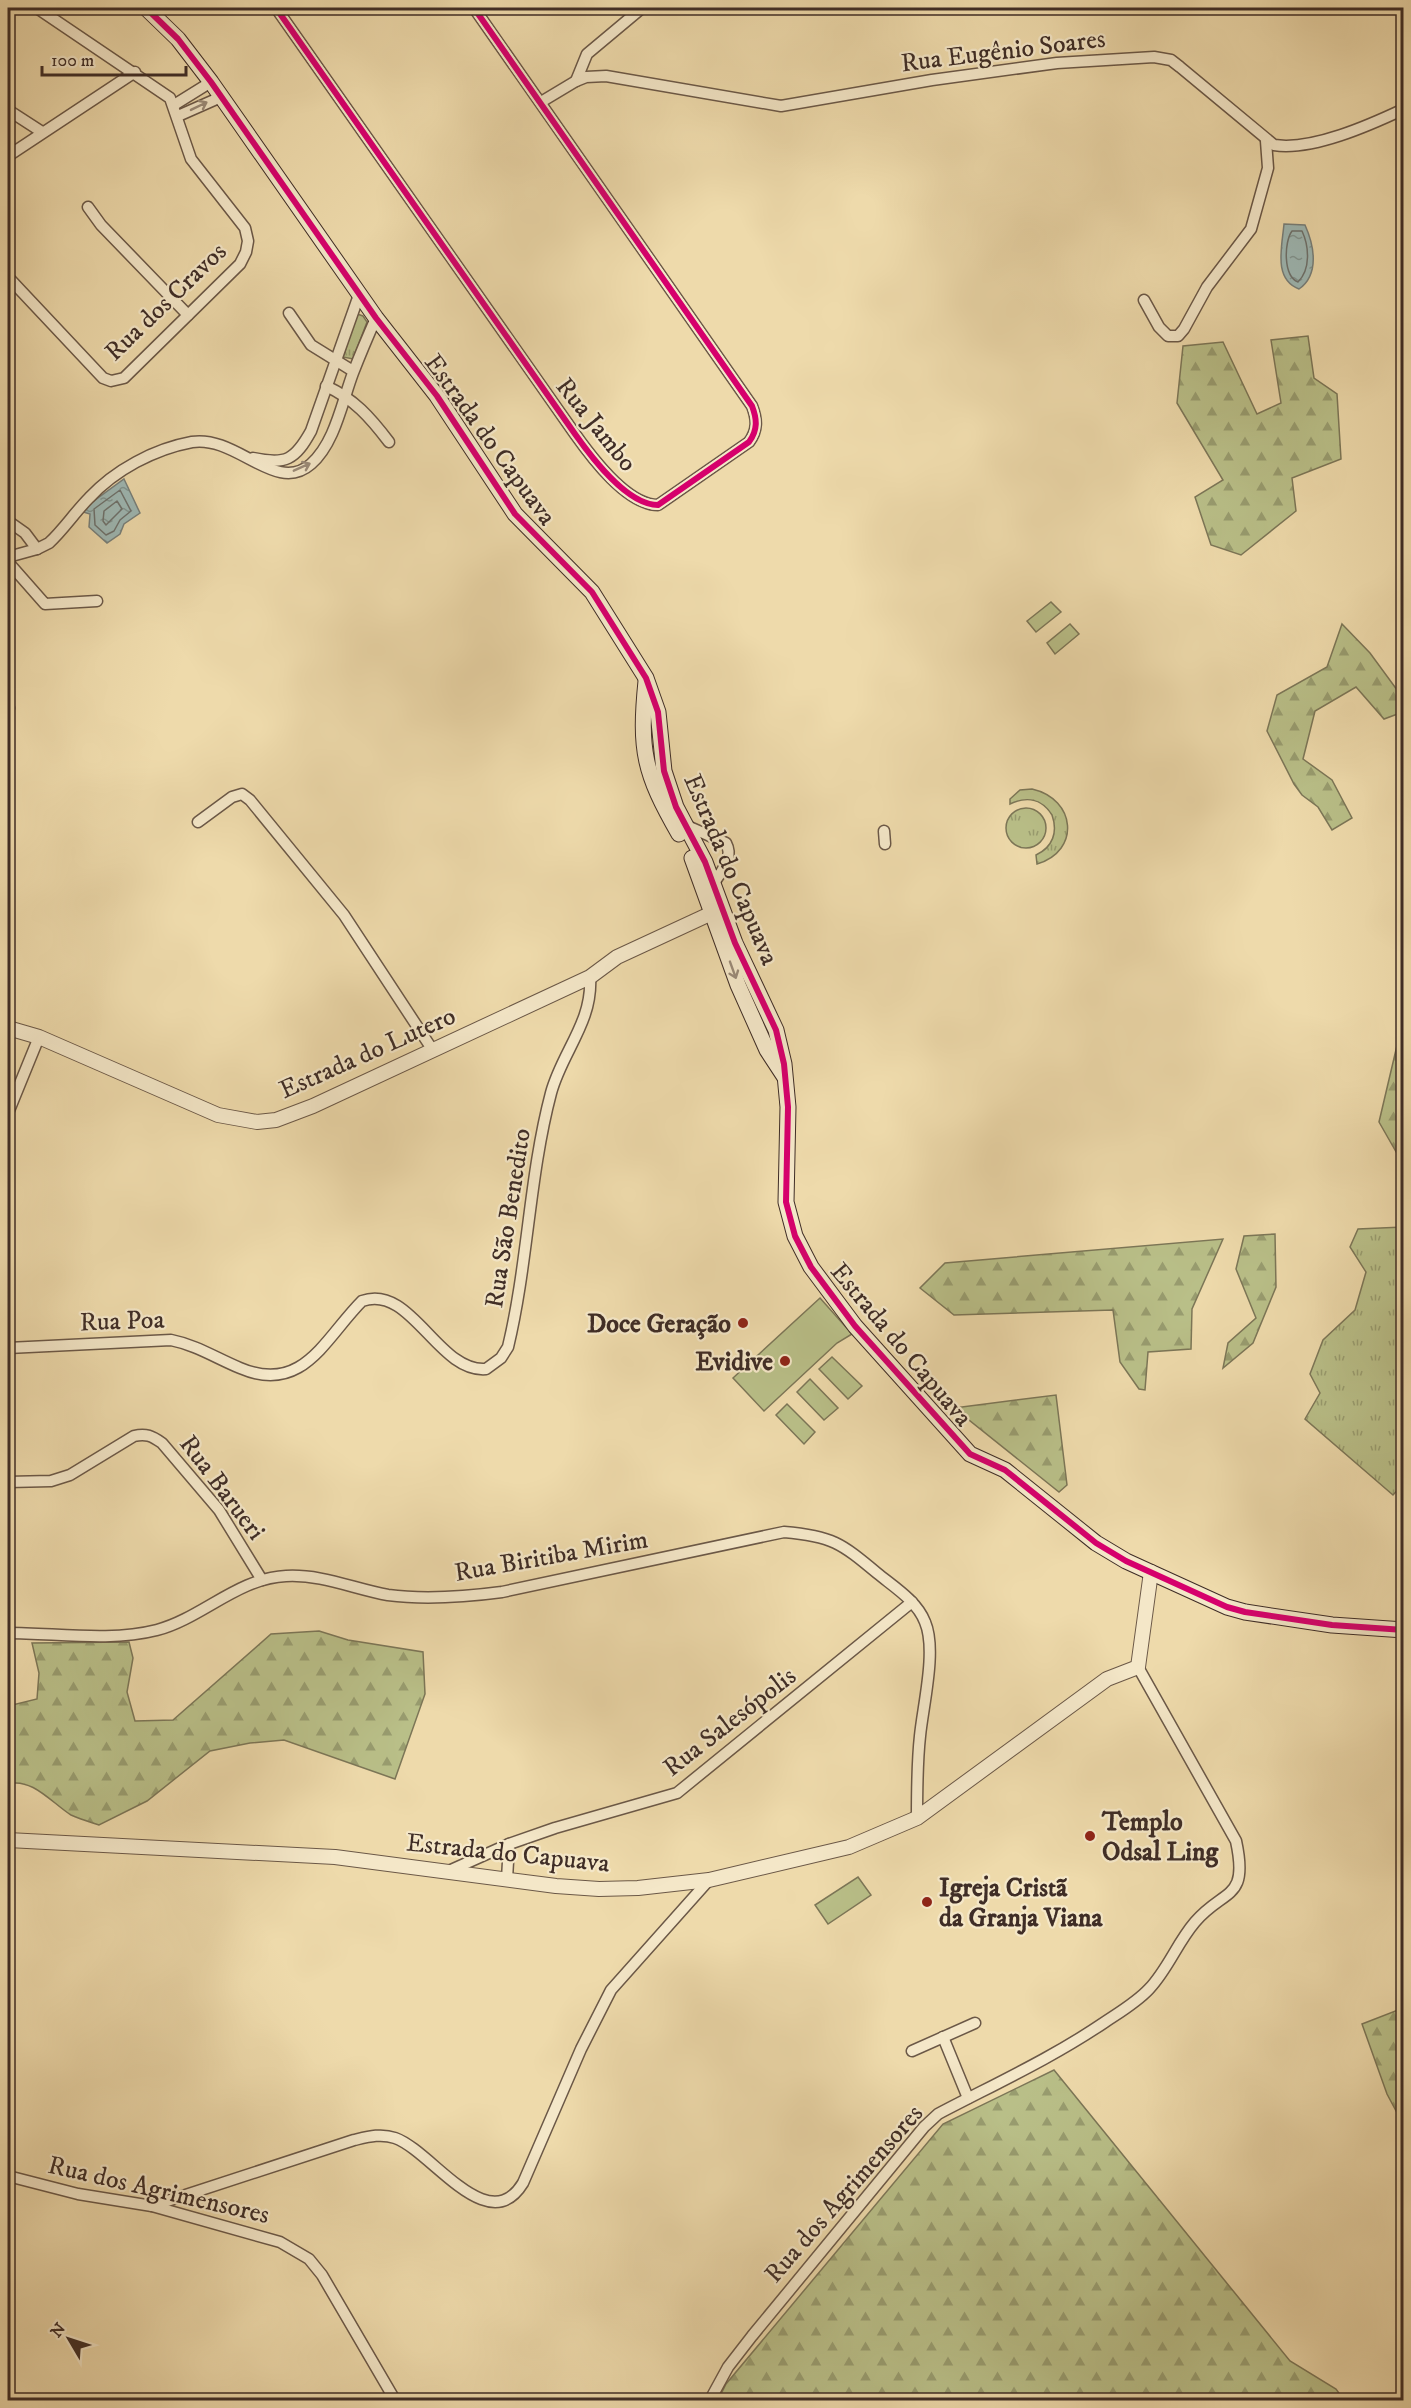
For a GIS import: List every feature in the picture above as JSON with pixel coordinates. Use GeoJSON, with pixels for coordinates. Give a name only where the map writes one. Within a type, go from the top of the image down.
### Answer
{"type":"FeatureCollection","features":[{"type":"Feature","properties":{"kind":"main road","name":"Estrada do Capuava"},"geometry":{"type":"LineString","coordinates":[[146,8],[178,39],[211,82],[359,295],[437,396],[515,514],[592,592],[646,678],[658,712],[662,753],[669,789],[714,883],[735,943],[773,1022],[782,1051],[788,1107],[785,1169],[788,1210],[795,1236],[826,1288],[910,1390],[970,1454],[1005,1470],[1096,1543],[1151,1572],[1227,1607],[1332,1624],[1404,1630]]}},
{"type":"Feature","properties":{"kind":"main road","name":"Estrada do Capuava"},"geometry":{"type":"LineString","coordinates":[[646,678],[642,721],[644,756],[656,792],[698,870],[738,986],[773,1062],[784,1076]]}},
{"type":"Feature","properties":{"kind":"main road"},"geometry":{"type":"LineString","coordinates":[[644,756],[652,749],[662,753]]}},
{"type":"Feature","properties":{"kind":"main road"},"geometry":{"type":"LineString","coordinates":[[758,1029],[767,1028],[773,1022]]}},
{"type":"Feature","properties":{"kind":"street","name":"Rua dos Cravos"},"geometry":{"type":"LineString","coordinates":[[8,278],[103,378],[111,381],[124,378],[240,264],[248,241],[240,219],[191,159],[174,105],[164,92],[37,8]]}},
{"type":"Feature","properties":{"kind":"street","name":"Rua Jambo"},"geometry":{"type":"LineString","coordinates":[[276,8],[581,443],[595,461],[640,502],[658,505],[749,442],[755,435],[756,416],[752,406],[474,8]]}},
{"type":"Feature","properties":{"kind":"street"},"geometry":{"type":"LineString","coordinates":[[541,102],[576,81],[587,54],[642,8]]}},
{"type":"Feature","properties":{"kind":"street","name":"Rua Eugênio Soares"},"geometry":{"type":"LineString","coordinates":[[576,81],[586,77],[606,76],[781,106],[932,80],[1057,63],[1154,57],[1171,60],[1266,141]]}},
{"type":"Feature","properties":{"kind":"street"},"geometry":{"type":"LineString","coordinates":[[8,156],[135,72]]}},
{"type":"Feature","properties":{"kind":"street"},"geometry":{"type":"LineString","coordinates":[[174,105],[211,82]]}},
{"type":"Feature","properties":{"kind":"street"},"geometry":{"type":"LineString","coordinates":[[178,116],[221,97]]}},
{"type":"Feature","properties":{"kind":"street"},"geometry":{"type":"LineString","coordinates":[[1144,300],[1159,327],[1167,336],[1178,336],[1184,330],[1207,287],[1251,229],[1268,168],[1266,141],[1283,147],[1305,144],[1378,121],[1404,109]]}},
{"type":"Feature","properties":{"kind":"street"},"geometry":{"type":"LineString","coordinates":[[8,111],[42,132]]}},
{"type":"Feature","properties":{"kind":"street"},"geometry":{"type":"LineString","coordinates":[[88,207],[102,225],[188,315]]}},
{"type":"Feature","properties":{"kind":"street"},"geometry":{"type":"LineString","coordinates":[[249,457],[273,462],[295,455],[311,431],[359,295]]}},
{"type":"Feature","properties":{"kind":"street"},"geometry":{"type":"LineString","coordinates":[[289,313],[312,345],[353,371]]}},
{"type":"Feature","properties":{"kind":"street"},"geometry":{"type":"LineString","coordinates":[[97,601],[45,604],[8,560],[38,549],[58,535],[89,497],[106,482],[133,464],[162,451],[193,442],[214,442],[249,457],[270,471],[279,473],[302,470],[325,446],[376,318]]}},
{"type":"Feature","properties":{"kind":"street"},"geometry":{"type":"LineString","coordinates":[[326,386],[345,394],[363,409],[389,442]]}},
{"type":"Feature","properties":{"kind":"street"},"geometry":{"type":"LineString","coordinates":[[320,404],[338,412]]}},
{"type":"Feature","properties":{"kind":"street"},"geometry":{"type":"LineString","coordinates":[[8,521],[25,533],[38,549]]}},
{"type":"Feature","properties":{"kind":"street"},"geometry":{"type":"LineString","coordinates":[[198,822],[232,797],[242,794],[250,800],[344,915],[432,1049]]}},
{"type":"Feature","properties":{"kind":"street"},"geometry":{"type":"LineString","coordinates":[[685,825],[726,843],[730,857],[714,883]]}},
{"type":"Feature","properties":{"kind":"street"},"geometry":{"type":"LineString","coordinates":[[884,831],[885,844]]}},
{"type":"Feature","properties":{"kind":"street","name":"Estrada do Lutero"},"geometry":{"type":"LineString","coordinates":[[8,1028],[39,1037],[218,1115],[257,1122],[276,1120],[313,1106],[590,977],[616,957],[713,916]]}},
{"type":"Feature","properties":{"kind":"street","name":"Rua São Benedito"},"geometry":{"type":"LineString","coordinates":[[410,1316],[467,1368],[486,1369],[501,1358],[508,1347],[552,1092],[587,1014],[591,993],[590,977]]}},
{"type":"Feature","properties":{"kind":"street"},"geometry":{"type":"LineString","coordinates":[[8,1113],[39,1037]]}},
{"type":"Feature","properties":{"kind":"street","name":"Rua Poa"},"geometry":{"type":"LineString","coordinates":[[8,1348],[171,1340],[190,1344],[256,1375],[276,1375],[294,1371],[309,1361],[362,1301],[372,1297],[382,1298],[410,1316]]}},
{"type":"Feature","properties":{"kind":"street","name":"Rua Barueri"},"geometry":{"type":"LineString","coordinates":[[8,1482],[51,1481],[70,1475],[134,1436],[144,1434],[152,1436],[162,1443],[219,1510],[262,1580]]}},
{"type":"Feature","properties":{"kind":"street","name":"Rua Biritiba Mirim"},"geometry":{"type":"LineString","coordinates":[[8,1633],[137,1634],[179,1622],[262,1580],[285,1576],[316,1577],[389,1595],[458,1598],[502,1592],[784,1532],[830,1538],[856,1555],[912,1602],[926,1622],[929,1635],[917,1766],[917,1818]]}},
{"type":"Feature","properties":{"kind":"street"},"geometry":{"type":"LineString","coordinates":[[1138,1667],[1151,1572]]}},
{"type":"Feature","properties":{"kind":"street","name":"Rua Salesópolis"},"geometry":{"type":"LineString","coordinates":[[451,1870],[509,1844],[555,1828],[677,1793],[912,1602]]}},
{"type":"Feature","properties":{"kind":"street","name":"Estrada do Capuava"},"geometry":{"type":"LineString","coordinates":[[8,1840],[335,1857],[451,1870],[507,1880],[599,1889],[638,1888],[709,1880],[849,1847],[917,1818],[1107,1679],[1138,1667]]}},
{"type":"Feature","properties":{"kind":"street","name":"Rua dos Agrimensores"},"geometry":{"type":"LineString","coordinates":[[710,2400],[728,2367],[752,2336],[924,2127],[938,2114],[1049,2058],[1147,1990],[1164,1970],[1197,1920],[1228,1896],[1238,1878],[1240,1857],[1236,1841],[1138,1667]]}},
{"type":"Feature","properties":{"kind":"street"},"geometry":{"type":"LineString","coordinates":[[507,1880],[509,1844]]}},
{"type":"Feature","properties":{"kind":"street"},"geometry":{"type":"LineString","coordinates":[[152,2206],[354,2140],[376,2136],[397,2138],[482,2201],[500,2203],[508,2199],[523,2182],[580,2049],[611,1990],[709,1880]]}},
{"type":"Feature","properties":{"kind":"street"},"geometry":{"type":"LineString","coordinates":[[912,2051],[975,2023]]}},
{"type":"Feature","properties":{"kind":"street"},"geometry":{"type":"LineString","coordinates":[[943,2037],[969,2098]]}},
{"type":"Feature","properties":{"kind":"street","name":"Rua dos Agrimensores"},"geometry":{"type":"LineString","coordinates":[[8,2176],[78,2194],[152,2206],[280,2242],[309,2259],[322,2275],[395,2400]]}},
{"type":"Feature","properties":{"kind":"green space"},"geometry":{"type":"Polygon","coordinates":[[[357,314],[363,316],[367,322],[353,359],[343,357],[357,314]]]}},
{"type":"Feature","properties":{"kind":"green space"},"geometry":{"type":"Polygon","coordinates":[[[1308,336],[1314,378],[1337,394],[1341,459],[1292,478],[1296,511],[1241,555],[1211,545],[1195,497],[1223,480],[1177,403],[1183,346],[1223,342],[1257,414],[1281,403],[1271,340],[1308,336]]]}},
{"type":"Feature","properties":{"kind":"green space"},"geometry":{"type":"Polygon","coordinates":[[[1051,602],[1061,612],[1036,632],[1027,621],[1051,602]]]}},
{"type":"Feature","properties":{"kind":"green space"},"geometry":{"type":"Polygon","coordinates":[[[1070,624],[1079,634],[1055,654],[1047,643],[1070,624]]]}},
{"type":"Feature","properties":{"kind":"green space"},"geometry":{"type":"Polygon","coordinates":[[[1342,624],[1370,653],[1403,698],[1403,712],[1384,719],[1356,687],[1315,711],[1303,759],[1332,780],[1352,818],[1332,830],[1318,807],[1302,795],[1294,784],[1267,731],[1277,695],[1327,667],[1342,624]]]}},
{"type":"Feature","properties":{"kind":"green space"},"geometry":{"type":"Polygon","coordinates":[[[1032,789],[1047,795],[1058,803],[1065,814],[1068,825],[1061,848],[1051,857],[1037,864],[1036,855],[1047,848],[1053,838],[1052,815],[1039,802],[1022,800],[1010,804],[1010,799],[1020,790],[1032,789]]]}},
{"type":"Feature","properties":{"kind":"green space"},"geometry":{"type":"Polygon","coordinates":[[[1026,808],[1034,809],[1040,814],[1045,820],[1045,836],[1040,842],[1034,847],[1026,848],[1018,847],[1012,842],[1007,836],[1006,828],[1007,820],[1012,814],[1018,809],[1026,808]]]}},
{"type":"Feature","properties":{"kind":"green space"},"geometry":{"type":"Polygon","coordinates":[[[1403,1020],[1403,1164],[1379,1122],[1403,1020]]]}},
{"type":"Feature","properties":{"kind":"green space"},"geometry":{"type":"Polygon","coordinates":[[[1403,1227],[1404,1483],[1393,1495],[1305,1419],[1320,1393],[1310,1374],[1323,1340],[1355,1310],[1366,1272],[1350,1247],[1358,1229],[1403,1227]]]}},
{"type":"Feature","properties":{"kind":"green space"},"geometry":{"type":"Polygon","coordinates":[[[1275,1234],[1276,1287],[1253,1343],[1223,1368],[1228,1343],[1256,1318],[1236,1269],[1244,1236],[1275,1234]]]}},
{"type":"Feature","properties":{"kind":"green space"},"geometry":{"type":"Polygon","coordinates":[[[1223,1239],[1192,1309],[1191,1349],[1148,1352],[1145,1390],[1139,1389],[1120,1362],[1113,1310],[954,1315],[920,1288],[945,1263],[1223,1239]]]}},
{"type":"Feature","properties":{"kind":"green space","name":"Evidive"},"geometry":{"type":"Polygon","coordinates":[[[820,1298],[852,1334],[837,1343],[764,1411],[733,1378],[820,1298]]]}},
{"type":"Feature","properties":{"kind":"green space"},"geometry":{"type":"Polygon","coordinates":[[[832,1357],[862,1386],[848,1399],[819,1369],[832,1357]]]}},
{"type":"Feature","properties":{"kind":"green space"},"geometry":{"type":"Polygon","coordinates":[[[810,1379],[838,1408],[824,1420],[797,1392],[810,1379]]]}},
{"type":"Feature","properties":{"kind":"green space"},"geometry":{"type":"Polygon","coordinates":[[[1056,1395],[1067,1485],[1059,1492],[954,1408],[1056,1395]]]}},
{"type":"Feature","properties":{"kind":"green space"},"geometry":{"type":"Polygon","coordinates":[[[787,1404],[815,1432],[804,1444],[776,1415],[787,1404]]]}},
{"type":"Feature","properties":{"kind":"green space"},"geometry":{"type":"Polygon","coordinates":[[[319,1631],[348,1640],[423,1652],[425,1694],[395,1779],[284,1740],[250,1743],[210,1751],[147,1801],[99,1825],[71,1815],[34,1788],[25,1784],[8,1784],[8,1706],[37,1699],[39,1673],[32,1643],[129,1642],[133,1658],[127,1692],[135,1721],[173,1720],[271,1634],[319,1631]]]}},
{"type":"Feature","properties":{"kind":"green space"},"geometry":{"type":"Polygon","coordinates":[[[858,1877],[871,1895],[828,1924],[815,1905],[858,1877]]]}},
{"type":"Feature","properties":{"kind":"green space"},"geometry":{"type":"Polygon","coordinates":[[[1403,2008],[1403,2124],[1387,2094],[1362,2024],[1403,2008]]]}},
{"type":"Feature","properties":{"kind":"green space"},"geometry":{"type":"Polygon","coordinates":[[[1054,2070],[1290,2361],[1336,2389],[1344,2400],[718,2400],[726,2384],[943,2124],[1054,2070]]]}},
{"type":"Feature","properties":{"kind":"water"},"geometry":{"type":"Polygon","coordinates":[[[1284,224],[1305,225],[1311,241],[1313,259],[1310,275],[1299,289],[1285,278],[1282,270],[1284,224]]]}},
{"type":"Feature","properties":{"kind":"water"},"geometry":{"type":"Polygon","coordinates":[[[124,479],[140,513],[124,524],[120,534],[107,543],[89,527],[90,514],[80,511],[124,479]]]}},
{"type":"Feature","properties":{"kind":"cycle path"},"geometry":{"type":"LineString","coordinates":[[146,8],[178,39],[211,82],[376,318],[437,396],[515,514],[592,592],[646,678],[658,712],[664,771],[676,807],[705,862],[735,943],[776,1030],[784,1064],[788,1107],[786,1202],[795,1236],[811,1267],[855,1326],[970,1454],[1005,1470],[1096,1543],[1126,1561],[1227,1607],[1245,1612],[1332,1625],[1404,1630]]}},
{"type":"Feature","properties":{"kind":"cycle path"},"geometry":{"type":"LineString","coordinates":[[276,8],[591,455],[623,489],[646,503],[658,505],[749,442],[756,424],[752,406],[474,8]]}},
{"type":"Feature","properties":{"kind":"place","name":"Doce Geração"},"geometry":{"type":"Point","coordinates":[743,1323]}},
{"type":"Feature","properties":{"kind":"place","name":"Evidive"},"geometry":{"type":"Point","coordinates":[785,1361]}},
{"type":"Feature","properties":{"kind":"place","name":"Templo Odsal Ling"},"geometry":{"type":"Point","coordinates":[1090,1836]}},
{"type":"Feature","properties":{"kind":"place","name":"Igreja Cristã da Granja Viana"},"geometry":{"type":"Point","coordinates":[927,1902]}}]}
